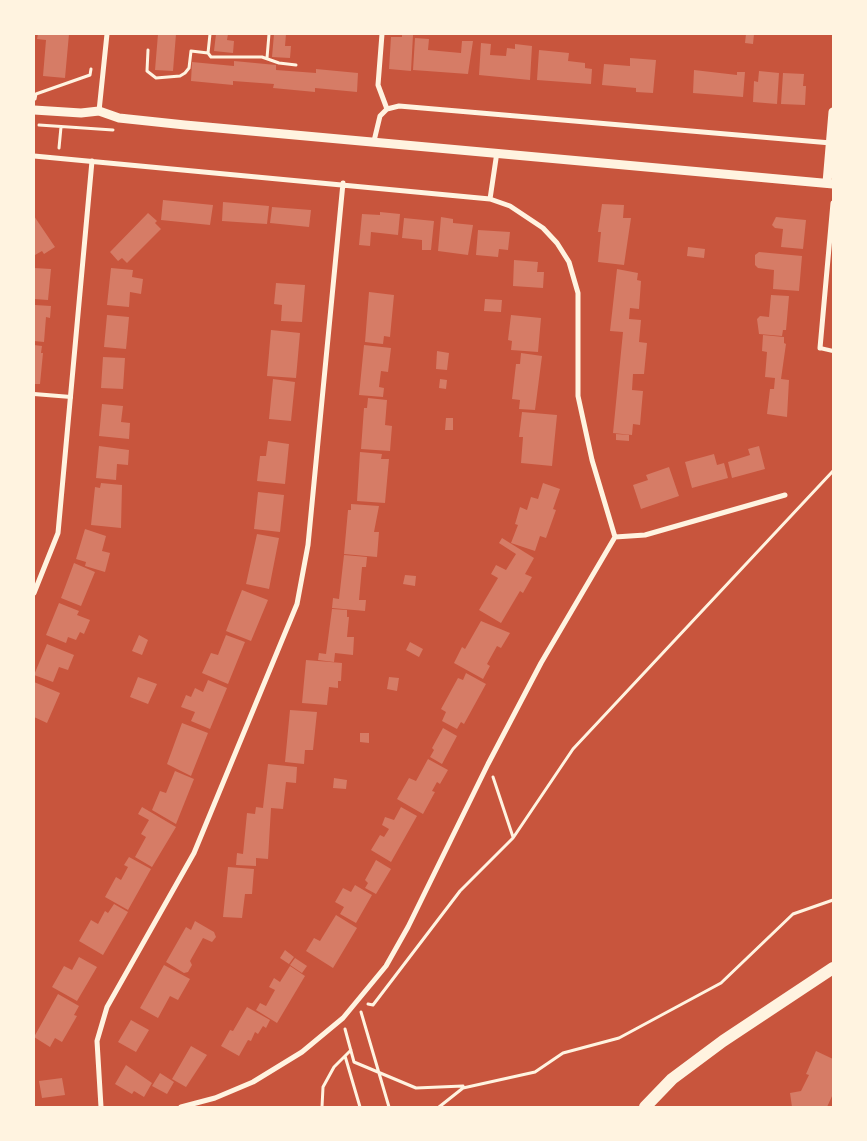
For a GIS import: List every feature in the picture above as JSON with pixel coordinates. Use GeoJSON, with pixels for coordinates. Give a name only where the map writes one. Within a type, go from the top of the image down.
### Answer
{"type":"FeatureCollection","features":[{"type":"Feature","properties":{"kind":"main road"},"geometry":{"type":"LineString","coordinates":[[645,1107],[672,1079],[833,968]]}},
{"type":"Feature","properties":{"kind":"street"},"geometry":{"type":"LineString","coordinates":[[99,111],[107,34]]}},
{"type":"Feature","properties":{"kind":"street"},"geometry":{"type":"LineString","coordinates":[[382,34],[378,85],[387,109]]}},
{"type":"Feature","properties":{"kind":"street"},"geometry":{"type":"LineString","coordinates":[[374,141],[380,116],[387,109],[399,106],[832,143]]}},
{"type":"Feature","properties":{"kind":"street"},"geometry":{"type":"LineString","coordinates":[[34,110],[81,113],[99,111],[118,118],[830,184],[833,112]]}},
{"type":"Feature","properties":{"kind":"street"},"geometry":{"type":"LineString","coordinates":[[490,199],[497,152]]}},
{"type":"Feature","properties":{"kind":"street"},"geometry":{"type":"LineString","coordinates":[[34,156],[343,183],[490,199],[510,206],[544,228],[557,243],[569,262],[578,293],[577,365],[579,404],[592,460],[615,537],[541,663],[488,764],[408,927],[386,966],[358,1002],[302,1052],[253,1082],[215,1098],[181,1107]]}},
{"type":"Feature","properties":{"kind":"street"},"geometry":{"type":"LineString","coordinates":[[34,592],[58,532],[92,161]]}},
{"type":"Feature","properties":{"kind":"street"},"geometry":{"type":"LineString","coordinates":[[101,1107],[97,1041],[108,1007],[194,853],[297,604],[308,545],[343,183]]}},
{"type":"Feature","properties":{"kind":"street"},"geometry":{"type":"LineString","coordinates":[[820,348],[833,203]]}},
{"type":"Feature","properties":{"kind":"street"},"geometry":{"type":"LineString","coordinates":[[615,537],[645,535],[785,495]]}},
{"type":"Feature","properties":{"kind":"lane"},"geometry":{"type":"LineString","coordinates":[[820,348],[833,351]]}},
{"type":"Feature","properties":{"kind":"lane"},"geometry":{"type":"LineString","coordinates":[[34,394],[71,397]]}},
{"type":"Feature","properties":{"kind":"path"},"geometry":{"type":"LineString","coordinates":[[208,53],[210,34]]}},
{"type":"Feature","properties":{"kind":"path"},"geometry":{"type":"LineString","coordinates":[[267,58],[270,34]]}},
{"type":"Feature","properties":{"kind":"path"},"geometry":{"type":"LineString","coordinates":[[148,50],[147,71],[156,78],[180,76],[185,73],[188,68],[191,51],[208,53],[212,57],[267,58],[296,65]]}},
{"type":"Feature","properties":{"kind":"path"},"geometry":{"type":"LineString","coordinates":[[36,94],[90,74],[92,64]]}},
{"type":"Feature","properties":{"kind":"path"},"geometry":{"type":"LineString","coordinates":[[58,158],[61,127]]}},
{"type":"Feature","properties":{"kind":"path"},"geometry":{"type":"LineString","coordinates":[[389,1107],[358,1002],[373,1005],[460,891],[513,838],[573,749],[833,471]]}},
{"type":"Feature","properties":{"kind":"path"},"geometry":{"type":"LineString","coordinates":[[488,764],[513,838]]}},
{"type":"Feature","properties":{"kind":"path"},"geometry":{"type":"LineString","coordinates":[[342,1018],[354,1062],[416,1088],[468,1086],[535,1072],[563,1053],[619,1038],[720,982],[793,914],[833,900]]}},
{"type":"Feature","properties":{"kind":"path"},"geometry":{"type":"LineString","coordinates":[[322,1107],[323,1087],[334,1067],[351,1050]]}},
{"type":"Feature","properties":{"kind":"path"},"geometry":{"type":"LineString","coordinates":[[345,1056],[360,1107]]}},
{"type":"Feature","properties":{"kind":"path"},"geometry":{"type":"LineString","coordinates":[[438,1107],[468,1086]]}},
{"type":"Feature","properties":{"kind":"building"},"geometry":{"type":"Polygon","coordinates":[[[38,34],[69,34],[65,78],[43,76],[46,40],[37,39],[38,34]]]}},
{"type":"Feature","properties":{"kind":"building"},"geometry":{"type":"Polygon","coordinates":[[[158,34],[176,34],[173,71],[155,70],[158,34]]]}},
{"type":"Feature","properties":{"kind":"building"},"geometry":{"type":"Polygon","coordinates":[[[216,34],[228,34],[227,40],[234,41],[233,53],[214,51],[216,34]]]}},
{"type":"Feature","properties":{"kind":"building"},"geometry":{"type":"Polygon","coordinates":[[[274,34],[286,34],[285,46],[291,46],[290,58],[272,57],[274,34]]]}},
{"type":"Feature","properties":{"kind":"building"},"geometry":{"type":"Polygon","coordinates":[[[402,34],[413,35],[411,71],[389,69],[391,37],[402,37],[402,34]]]}},
{"type":"Feature","properties":{"kind":"building"},"geometry":{"type":"Polygon","coordinates":[[[746,34],[754,34],[753,44],[745,43],[746,34]]]}},
{"type":"Feature","properties":{"kind":"building"},"geometry":{"type":"Polygon","coordinates":[[[415,38],[429,39],[428,50],[461,53],[462,41],[473,41],[468,74],[413,70],[415,38]]]}},
{"type":"Feature","properties":{"kind":"building"},"geometry":{"type":"Polygon","coordinates":[[[481,43],[491,44],[490,55],[506,56],[507,48],[515,49],[515,44],[532,46],[530,80],[479,75],[481,43]]]}},
{"type":"Feature","properties":{"kind":"building"},"geometry":{"type":"Polygon","coordinates":[[[539,50],[569,53],[568,61],[585,63],[585,68],[592,69],[591,84],[537,80],[539,50]]]}},
{"type":"Feature","properties":{"kind":"building"},"geometry":{"type":"Polygon","coordinates":[[[630,58],[656,60],[653,93],[636,92],[636,88],[602,85],[604,64],[630,66],[630,58]]]}},
{"type":"Feature","properties":{"kind":"building"},"geometry":{"type":"Polygon","coordinates":[[[234,61],[276,65],[276,70],[316,73],[316,69],[358,73],[357,92],[315,88],[315,92],[273,88],[274,84],[233,81],[233,85],[191,81],[192,62],[234,66],[234,61]]]}},
{"type":"Feature","properties":{"kind":"building"},"geometry":{"type":"Polygon","coordinates":[[[694,70],[737,75],[737,72],[745,72],[743,97],[693,93],[694,70]]]}},
{"type":"Feature","properties":{"kind":"building"},"geometry":{"type":"Polygon","coordinates":[[[759,71],[779,73],[777,104],[753,102],[754,81],[758,82],[759,71]]]}},
{"type":"Feature","properties":{"kind":"building"},"geometry":{"type":"Polygon","coordinates":[[[783,73],[804,74],[803,86],[806,86],[805,105],[781,104],[783,73]]]}},
{"type":"Feature","properties":{"kind":"building"},"geometry":{"type":"Polygon","coordinates":[[[163,200],[213,205],[210,225],[161,220],[163,200]]]}},
{"type":"Feature","properties":{"kind":"building"},"geometry":{"type":"Polygon","coordinates":[[[223,202],[269,206],[267,224],[222,221],[223,202]]]}},
{"type":"Feature","properties":{"kind":"building"},"geometry":{"type":"Polygon","coordinates":[[[602,204],[624,205],[623,218],[631,218],[624,265],[598,262],[601,232],[598,232],[602,204]]]}},
{"type":"Feature","properties":{"kind":"building"},"geometry":{"type":"Polygon","coordinates":[[[272,207],[311,210],[309,227],[270,223],[272,207]]]}},
{"type":"Feature","properties":{"kind":"building"},"geometry":{"type":"Polygon","coordinates":[[[380,212],[400,214],[398,235],[371,232],[370,246],[359,245],[362,214],[380,215],[380,212]]]}},
{"type":"Feature","properties":{"kind":"building"},"geometry":{"type":"Polygon","coordinates":[[[148,213],[157,221],[155,223],[161,229],[127,263],[122,258],[118,261],[110,252],[148,213]]]}},
{"type":"Feature","properties":{"kind":"building"},"geometry":{"type":"Polygon","coordinates":[[[34,216],[55,247],[44,254],[42,251],[35,255],[34,253],[34,216]]]}},
{"type":"Feature","properties":{"kind":"building"},"geometry":{"type":"Polygon","coordinates":[[[441,217],[453,219],[453,223],[473,225],[468,255],[438,251],[441,217]]]}},
{"type":"Feature","properties":{"kind":"building"},"geometry":{"type":"Polygon","coordinates":[[[776,217],[806,220],[803,249],[781,247],[783,229],[775,228],[772,225],[776,217]]]}},
{"type":"Feature","properties":{"kind":"building"},"geometry":{"type":"Polygon","coordinates":[[[404,218],[434,221],[431,250],[422,250],[422,240],[402,238],[404,218]]]}},
{"type":"Feature","properties":{"kind":"building"},"geometry":{"type":"Polygon","coordinates":[[[478,230],[510,232],[508,250],[499,249],[498,257],[476,255],[478,230]]]}},
{"type":"Feature","properties":{"kind":"building"},"geometry":{"type":"Polygon","coordinates":[[[688,247],[705,249],[704,258],[687,256],[688,247]]]}},
{"type":"Feature","properties":{"kind":"building"},"geometry":{"type":"Polygon","coordinates":[[[759,252],[802,256],[799,291],[773,289],[774,270],[758,268],[755,265],[755,255],[759,252]]]}},
{"type":"Feature","properties":{"kind":"building"},"geometry":{"type":"Polygon","coordinates":[[[514,260],[538,262],[537,272],[544,272],[543,288],[513,286],[514,260]]]}},
{"type":"Feature","properties":{"kind":"building"},"geometry":{"type":"Polygon","coordinates":[[[34,268],[51,269],[48,300],[34,299],[34,268]]]}},
{"type":"Feature","properties":{"kind":"building"},"geometry":{"type":"Polygon","coordinates":[[[111,268],[133,270],[132,277],[143,279],[141,294],[130,292],[129,307],[107,305],[111,268]]]}},
{"type":"Feature","properties":{"kind":"building"},"geometry":{"type":"Polygon","coordinates":[[[617,269],[638,273],[637,280],[641,281],[639,309],[630,308],[629,319],[641,320],[639,342],[647,343],[644,374],[633,374],[632,390],[643,391],[640,425],[633,424],[632,435],[613,433],[623,332],[610,331],[617,269]]]}},
{"type":"Feature","properties":{"kind":"building"},"geometry":{"type":"Polygon","coordinates":[[[276,283],[305,285],[302,322],[281,321],[282,305],[274,304],[276,283]]]}},
{"type":"Feature","properties":{"kind":"building"},"geometry":{"type":"Polygon","coordinates":[[[369,292],[394,295],[390,337],[384,336],[383,344],[365,342],[369,292]]]}},
{"type":"Feature","properties":{"kind":"building"},"geometry":{"type":"Polygon","coordinates":[[[771,295],[789,296],[786,330],[783,330],[782,336],[759,334],[757,319],[760,316],[769,317],[771,295]]]}},
{"type":"Feature","properties":{"kind":"building"},"geometry":{"type":"Polygon","coordinates":[[[485,299],[502,300],[501,312],[484,311],[485,299]]]}},
{"type":"Feature","properties":{"kind":"building"},"geometry":{"type":"Polygon","coordinates":[[[35,305],[51,306],[50,318],[46,317],[44,342],[34,341],[35,305]]]}},
{"type":"Feature","properties":{"kind":"building"},"geometry":{"type":"Polygon","coordinates":[[[107,315],[129,317],[126,349],[104,347],[107,315]]]}},
{"type":"Feature","properties":{"kind":"building"},"geometry":{"type":"Polygon","coordinates":[[[511,315],[541,318],[538,352],[511,350],[512,341],[508,340],[511,315]]]}},
{"type":"Feature","properties":{"kind":"building"},"geometry":{"type":"Polygon","coordinates":[[[271,330],[300,333],[296,378],[267,376],[271,330]]]}},
{"type":"Feature","properties":{"kind":"building"},"geometry":{"type":"Polygon","coordinates":[[[763,335],[784,337],[784,343],[786,344],[781,379],[789,380],[787,417],[767,414],[770,389],[774,389],[775,378],[765,377],[767,352],[762,351],[763,335]]]}},
{"type":"Feature","properties":{"kind":"building"},"geometry":{"type":"Polygon","coordinates":[[[34,345],[42,346],[40,384],[34,384],[34,345]]]}},
{"type":"Feature","properties":{"kind":"building"},"geometry":{"type":"Polygon","coordinates":[[[364,345],[391,348],[388,372],[381,371],[379,387],[384,388],[383,397],[359,395],[364,345]]]}},
{"type":"Feature","properties":{"kind":"building"},"geometry":{"type":"Polygon","coordinates":[[[437,351],[449,353],[447,370],[436,369],[437,351]]]}},
{"type":"Feature","properties":{"kind":"building"},"geometry":{"type":"Polygon","coordinates":[[[521,353],[542,356],[535,410],[519,409],[520,400],[512,399],[516,364],[520,364],[521,353]]]}},
{"type":"Feature","properties":{"kind":"building"},"geometry":{"type":"Polygon","coordinates":[[[103,357],[125,358],[123,389],[101,388],[103,357]]]}},
{"type":"Feature","properties":{"kind":"building"},"geometry":{"type":"Polygon","coordinates":[[[273,379],[295,382],[291,421],[269,419],[273,379]]]}},
{"type":"Feature","properties":{"kind":"building"},"geometry":{"type":"Polygon","coordinates":[[[440,379],[447,380],[446,389],[439,388],[440,379]]]}},
{"type":"Feature","properties":{"kind":"building"},"geometry":{"type":"Polygon","coordinates":[[[368,398],[387,400],[385,425],[392,426],[390,451],[361,449],[364,408],[367,408],[368,398]]]}},
{"type":"Feature","properties":{"kind":"building"},"geometry":{"type":"Polygon","coordinates":[[[102,404],[123,406],[121,422],[130,423],[129,439],[99,436],[102,404]]]}},
{"type":"Feature","properties":{"kind":"building"},"geometry":{"type":"Polygon","coordinates":[[[522,412],[557,415],[552,466],[521,463],[523,437],[519,437],[522,412]]]}},
{"type":"Feature","properties":{"kind":"building"},"geometry":{"type":"Polygon","coordinates":[[[446,418],[453,418],[453,430],[445,430],[446,418]]]}},
{"type":"Feature","properties":{"kind":"building"},"geometry":{"type":"Polygon","coordinates":[[[616,434],[629,435],[629,441],[616,440],[616,434]]]}},
{"type":"Feature","properties":{"kind":"building"},"geometry":{"type":"Polygon","coordinates":[[[268,441],[289,444],[285,484],[257,481],[260,456],[266,456],[268,441]]]}},
{"type":"Feature","properties":{"kind":"building"},"geometry":{"type":"Polygon","coordinates":[[[99,446],[129,450],[128,465],[117,464],[116,480],[96,478],[99,446]]]}},
{"type":"Feature","properties":{"kind":"building"},"geometry":{"type":"Polygon","coordinates":[[[759,446],[765,469],[732,478],[728,462],[750,455],[748,449],[759,446]]]}},
{"type":"Feature","properties":{"kind":"building"},"geometry":{"type":"Polygon","coordinates":[[[360,452],[382,454],[381,459],[389,459],[385,503],[357,501],[360,452]]]}},
{"type":"Feature","properties":{"kind":"building"},"geometry":{"type":"Polygon","coordinates":[[[714,454],[717,465],[724,463],[728,478],[692,488],[685,462],[714,454]]]}},
{"type":"Feature","properties":{"kind":"building"},"geometry":{"type":"Polygon","coordinates":[[[669,467],[679,496],[641,509],[633,485],[648,480],[646,475],[669,467]]]}},
{"type":"Feature","properties":{"kind":"building"},"geometry":{"type":"Polygon","coordinates":[[[101,483],[122,485],[121,528],[91,525],[95,487],[100,488],[101,483]]]}},
{"type":"Feature","properties":{"kind":"building"},"geometry":{"type":"Polygon","coordinates":[[[543,483],[560,489],[553,509],[556,510],[546,538],[540,536],[535,551],[511,543],[518,525],[515,524],[520,507],[527,510],[531,497],[538,499],[543,483]]]}},
{"type":"Feature","properties":{"kind":"building"},"geometry":{"type":"Polygon","coordinates":[[[258,492],[284,495],[280,532],[254,529],[258,492]]]}},
{"type":"Feature","properties":{"kind":"building"},"geometry":{"type":"Polygon","coordinates":[[[351,504],[379,506],[374,532],[379,532],[377,557],[344,554],[348,510],[351,510],[351,504]]]}},
{"type":"Feature","properties":{"kind":"building"},"geometry":{"type":"Polygon","coordinates":[[[85,529],[106,536],[102,551],[110,553],[105,572],[85,566],[86,562],[76,559],[85,529]]]}},
{"type":"Feature","properties":{"kind":"building"},"geometry":{"type":"Polygon","coordinates":[[[257,534],[279,538],[269,589],[246,584],[257,534]]]}},
{"type":"Feature","properties":{"kind":"building"},"geometry":{"type":"Polygon","coordinates":[[[502,538],[534,558],[525,574],[532,577],[523,593],[520,591],[501,623],[479,610],[498,578],[491,574],[496,565],[506,570],[516,554],[499,543],[502,538]]]}},
{"type":"Feature","properties":{"kind":"building"},"geometry":{"type":"Polygon","coordinates":[[[344,555],[367,557],[366,567],[362,567],[359,600],[366,600],[365,611],[332,608],[333,598],[339,599],[344,555]]]}},
{"type":"Feature","properties":{"kind":"building"},"geometry":{"type":"Polygon","coordinates":[[[74,563],[95,572],[81,606],[61,598],[74,563]]]}},
{"type":"Feature","properties":{"kind":"building"},"geometry":{"type":"Polygon","coordinates":[[[405,575],[416,576],[415,586],[403,584],[405,575]]]}},
{"type":"Feature","properties":{"kind":"building"},"geometry":{"type":"Polygon","coordinates":[[[242,590],[268,600],[251,641],[226,631],[242,590]]]}},
{"type":"Feature","properties":{"kind":"building"},"geometry":{"type":"Polygon","coordinates":[[[59,603],[79,611],[77,615],[90,620],[84,634],[80,632],[76,640],[68,637],[66,643],[46,635],[59,603]]]}},
{"type":"Feature","properties":{"kind":"building"},"geometry":{"type":"Polygon","coordinates":[[[332,609],[347,610],[347,617],[349,617],[347,637],[354,637],[353,655],[335,653],[334,662],[318,660],[319,653],[326,654],[332,609]]]}},
{"type":"Feature","properties":{"kind":"building"},"geometry":{"type":"Polygon","coordinates":[[[481,621],[510,633],[501,648],[497,646],[487,664],[490,666],[483,679],[454,663],[462,647],[465,649],[481,621]]]}},
{"type":"Feature","properties":{"kind":"building"},"geometry":{"type":"Polygon","coordinates":[[[139,635],[148,640],[142,655],[132,651],[139,635]]]}},
{"type":"Feature","properties":{"kind":"building"},"geometry":{"type":"Polygon","coordinates":[[[226,635],[245,642],[228,684],[202,673],[211,653],[218,655],[226,635]]]}},
{"type":"Feature","properties":{"kind":"building"},"geometry":{"type":"Polygon","coordinates":[[[410,642],[423,649],[419,657],[406,650],[410,642]]]}},
{"type":"Feature","properties":{"kind":"building"},"geometry":{"type":"Polygon","coordinates":[[[47,644],[74,655],[68,670],[59,667],[53,682],[34,675],[47,644]]]}},
{"type":"Feature","properties":{"kind":"building"},"geometry":{"type":"Polygon","coordinates":[[[306,660],[342,663],[341,681],[338,681],[338,688],[329,687],[327,705],[302,703],[306,660]]]}},
{"type":"Feature","properties":{"kind":"building"},"geometry":{"type":"Polygon","coordinates":[[[466,673],[486,684],[464,724],[461,722],[457,729],[442,721],[446,712],[441,709],[458,678],[463,680],[466,673]]]}},
{"type":"Feature","properties":{"kind":"building"},"geometry":{"type":"Polygon","coordinates":[[[138,677],[157,684],[148,704],[130,697],[138,677]]]}},
{"type":"Feature","properties":{"kind":"building"},"geometry":{"type":"Polygon","coordinates":[[[389,677],[399,678],[397,691],[387,689],[389,677]]]}},
{"type":"Feature","properties":{"kind":"building"},"geometry":{"type":"Polygon","coordinates":[[[208,680],[227,688],[210,729],[191,721],[195,712],[181,707],[186,695],[191,697],[195,688],[203,692],[208,680]]]}},
{"type":"Feature","properties":{"kind":"building"},"geometry":{"type":"Polygon","coordinates":[[[34,682],[60,693],[47,723],[34,717],[34,682]]]}},
{"type":"Feature","properties":{"kind":"building"},"geometry":{"type":"Polygon","coordinates":[[[290,710],[317,712],[313,750],[305,750],[304,764],[285,762],[290,710]]]}},
{"type":"Feature","properties":{"kind":"building"},"geometry":{"type":"Polygon","coordinates":[[[182,723],[208,733],[191,776],[167,764],[182,723]]]}},
{"type":"Feature","properties":{"kind":"building"},"geometry":{"type":"Polygon","coordinates":[[[443,728],[457,736],[442,764],[430,757],[434,750],[432,748],[443,728]]]}},
{"type":"Feature","properties":{"kind":"building"},"geometry":{"type":"Polygon","coordinates":[[[360,733],[369,733],[369,743],[360,742],[360,733]]]}},
{"type":"Feature","properties":{"kind":"building"},"geometry":{"type":"Polygon","coordinates":[[[428,759],[448,770],[440,784],[437,782],[432,791],[435,792],[423,814],[397,799],[409,778],[416,781],[428,759]]]}},
{"type":"Feature","properties":{"kind":"building"},"geometry":{"type":"Polygon","coordinates":[[[268,764],[297,767],[296,783],[286,782],[283,809],[271,808],[268,859],[256,858],[256,866],[236,865],[237,853],[243,854],[247,813],[255,814],[256,807],[263,808],[268,764]]]}},
{"type":"Feature","properties":{"kind":"building"},"geometry":{"type":"Polygon","coordinates":[[[175,771],[194,779],[176,824],[152,810],[160,791],[166,793],[175,771]]]}},
{"type":"Feature","properties":{"kind":"building"},"geometry":{"type":"Polygon","coordinates":[[[334,778],[347,780],[346,789],[333,788],[334,778]]]}},
{"type":"Feature","properties":{"kind":"building"},"geometry":{"type":"Polygon","coordinates":[[[142,807],[176,827],[152,867],[135,857],[146,837],[141,834],[149,820],[138,814],[142,807]]]}},
{"type":"Feature","properties":{"kind":"building"},"geometry":{"type":"Polygon","coordinates":[[[401,807],[417,816],[391,862],[371,850],[380,835],[384,837],[389,829],[382,825],[385,817],[394,820],[401,807]]]}},
{"type":"Feature","properties":{"kind":"building"},"geometry":{"type":"Polygon","coordinates":[[[129,857],[151,869],[128,910],[105,897],[116,877],[121,880],[128,867],[124,865],[129,857]]]}},
{"type":"Feature","properties":{"kind":"building"},"geometry":{"type":"Polygon","coordinates":[[[376,860],[391,869],[376,894],[365,888],[368,883],[365,880],[376,860]]]}},
{"type":"Feature","properties":{"kind":"building"},"geometry":{"type":"Polygon","coordinates":[[[228,867],[254,869],[252,894],[245,894],[242,918],[223,917],[228,867]]]}},
{"type":"Feature","properties":{"kind":"building"},"geometry":{"type":"Polygon","coordinates":[[[355,885],[372,895],[356,923],[340,914],[344,907],[335,902],[343,888],[351,892],[355,885]]]}},
{"type":"Feature","properties":{"kind":"building"},"geometry":{"type":"Polygon","coordinates":[[[114,904],[128,912],[103,955],[79,941],[91,920],[98,924],[105,911],[108,913],[114,904]]]}},
{"type":"Feature","properties":{"kind":"building"},"geometry":{"type":"Polygon","coordinates":[[[336,915],[357,928],[333,968],[306,951],[314,938],[320,941],[336,915]]]}},
{"type":"Feature","properties":{"kind":"building"},"geometry":{"type":"Polygon","coordinates":[[[195,921],[214,932],[216,937],[212,942],[203,938],[190,961],[192,965],[188,972],[184,973],[166,962],[186,927],[191,930],[195,921]]]}},
{"type":"Feature","properties":{"kind":"building"},"geometry":{"type":"Polygon","coordinates":[[[285,950],[294,957],[289,964],[280,958],[285,950]]]}},
{"type":"Feature","properties":{"kind":"building"},"geometry":{"type":"Polygon","coordinates":[[[79,957],[97,967],[77,1001],[52,987],[64,966],[72,970],[79,957]]]}},
{"type":"Feature","properties":{"kind":"building"},"geometry":{"type":"Polygon","coordinates":[[[295,958],[307,966],[302,973],[290,965],[295,958]]]}},
{"type":"Feature","properties":{"kind":"building"},"geometry":{"type":"Polygon","coordinates":[[[164,965],[190,979],[178,1000],[170,996],[158,1018],[140,1008],[164,965]]]}},
{"type":"Feature","properties":{"kind":"building"},"geometry":{"type":"Polygon","coordinates":[[[290,966],[305,976],[277,1023],[256,1010],[260,1003],[266,1006],[275,990],[269,987],[274,978],[280,982],[290,966]]]}},
{"type":"Feature","properties":{"kind":"building"},"geometry":{"type":"Polygon","coordinates":[[[58,994],[79,1006],[74,1015],[77,1016],[62,1042],[55,1038],[50,1047],[34,1037],[58,994]]]}},
{"type":"Feature","properties":{"kind":"building"},"geometry":{"type":"Polygon","coordinates":[[[247,1007],[270,1020],[266,1028],[263,1026],[258,1034],[255,1032],[251,1041],[248,1040],[239,1056],[221,1046],[230,1030],[233,1031],[247,1007]]]}},
{"type":"Feature","properties":{"kind":"building"},"geometry":{"type":"Polygon","coordinates":[[[131,1020],[149,1030],[136,1052],[118,1042],[131,1020]]]}},
{"type":"Feature","properties":{"kind":"building"},"geometry":{"type":"Polygon","coordinates":[[[191,1046],[207,1055],[186,1087],[172,1079],[191,1046]]]}},
{"type":"Feature","properties":{"kind":"building"},"geometry":{"type":"Polygon","coordinates":[[[816,1051],[833,1059],[833,1094],[827,1107],[792,1107],[790,1093],[801,1091],[809,1075],[806,1074],[816,1051]]]}},
{"type":"Feature","properties":{"kind":"building"},"geometry":{"type":"Polygon","coordinates":[[[126,1065],[152,1083],[144,1097],[134,1091],[132,1094],[115,1084],[126,1065]]]}},
{"type":"Feature","properties":{"kind":"building"},"geometry":{"type":"Polygon","coordinates":[[[160,1073],[174,1082],[167,1094],[152,1086],[160,1073]]]}},
{"type":"Feature","properties":{"kind":"building"},"geometry":{"type":"Polygon","coordinates":[[[62,1078],[65,1095],[42,1098],[39,1081],[62,1078]]]}}]}
